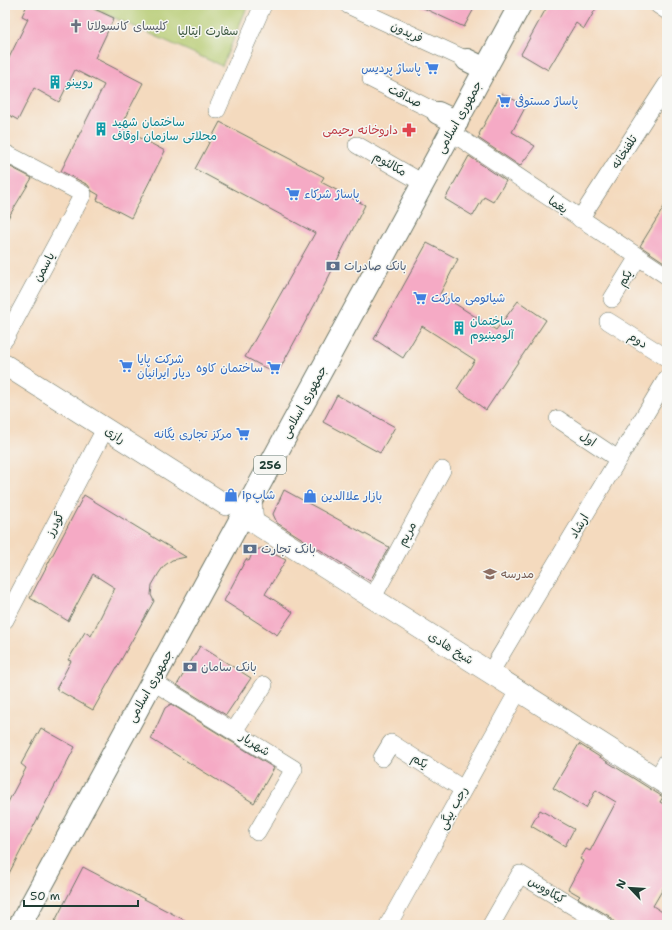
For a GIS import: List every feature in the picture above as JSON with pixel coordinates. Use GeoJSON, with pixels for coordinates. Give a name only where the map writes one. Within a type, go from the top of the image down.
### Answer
{"type":"FeatureCollection","features":[{"type":"Feature","properties":{"kind":"main road","name":"جمهوری اسلامی"},"geometry":{"type":"LineString","coordinates":[[20,925],[152,681],[240,507],[423,183],[448,122],[476,64],[520,5]]}},
{"type":"Feature","properties":{"kind":"street"},"geometry":{"type":"LineString","coordinates":[[217,110],[263,5]]}},
{"type":"Feature","properties":{"kind":"street","name":"فریدون"},"geometry":{"type":"LineString","coordinates":[[348,5],[476,64]]}},
{"type":"Feature","properties":{"kind":"street"},"geometry":{"type":"LineString","coordinates":[[658,5],[667,11]]}},
{"type":"Feature","properties":{"kind":"street","name":"صداقت"},"geometry":{"type":"LineString","coordinates":[[371,79],[448,122]]}},
{"type":"Feature","properties":{"kind":"street","name":"تلفنخانه"},"geometry":{"type":"LineString","coordinates":[[580,219],[667,84]]}},
{"type":"Feature","properties":{"kind":"street","name":"یغما"},"geometry":{"type":"LineString","coordinates":[[448,122],[580,219],[667,276]]}},
{"type":"Feature","properties":{"kind":"street","name":"مکالئوم"},"geometry":{"type":"LineString","coordinates":[[357,145],[423,183]]}},
{"type":"Feature","properties":{"kind":"street","name":"یاسمن"},"geometry":{"type":"LineString","coordinates":[[5,153],[83,194],[5,339]]}},
{"type":"Feature","properties":{"kind":"street","name":"یکم"},"geometry":{"type":"LineString","coordinates":[[612,300],[638,257]]}},
{"type":"Feature","properties":{"kind":"street","name":"دوم"},"geometry":{"type":"LineString","coordinates":[[608,321],[667,358]]}},
{"type":"Feature","properties":{"kind":"street","name":"رازی"},"geometry":{"type":"LineString","coordinates":[[5,365],[105,429],[240,507]]}},
{"type":"Feature","properties":{"kind":"street","name":"ارشاد"},"geometry":{"type":"LineString","coordinates":[[490,673],[618,459],[662,399],[667,378]]}},
{"type":"Feature","properties":{"kind":"street","name":"اول"},"geometry":{"type":"LineString","coordinates":[[558,419],[618,459]]}},
{"type":"Feature","properties":{"kind":"street","name":"گودرز"},"geometry":{"type":"LineString","coordinates":[[5,620],[105,429]]}},
{"type":"Feature","properties":{"kind":"street","name":"مریم"},"geometry":{"type":"LineString","coordinates":[[372,598],[442,470]]}},
{"type":"Feature","properties":{"kind":"street","name":"شیخ هادی"},"geometry":{"type":"LineString","coordinates":[[240,507],[253,522],[518,691],[664,775]]}},
{"type":"Feature","properties":{"kind":"street","name":"شهریار"},"geometry":{"type":"LineString","coordinates":[[152,681],[294,769],[257,832]]}},
{"type":"Feature","properties":{"kind":"street"},"geometry":{"type":"LineString","coordinates":[[234,731],[264,685]]}},
{"type":"Feature","properties":{"kind":"street","name":"رجب بیگی"},"geometry":{"type":"LineString","coordinates":[[388,925],[518,691]]}},
{"type":"Feature","properties":{"kind":"street","name":"یکم"},"geometry":{"type":"LineString","coordinates":[[382,758],[391,743],[464,790]]}},
{"type":"Feature","properties":{"kind":"street","name":"کیکاووس"},"geometry":{"type":"LineString","coordinates":[[491,925],[520,874],[604,925]]}},
{"type":"Feature","properties":{"kind":"green space","name":"سفارت ایتالیا"},"geometry":{"type":"Polygon","coordinates":[[[86,5],[248,5],[222,66],[86,5]]]}},
{"type":"Feature","properties":{"kind":"building"},"geometry":{"type":"Polygon","coordinates":[[[27,5],[86,5],[114,18],[95,58],[143,83],[120,127],[165,151],[131,218],[97,200],[99,195],[92,191],[88,185],[61,171],[104,85],[75,70],[59,102],[34,88],[18,120],[5,113],[5,66],[28,19],[22,16],[27,5]]]}},
{"type":"Feature","properties":{"kind":"building"},"geometry":{"type":"Polygon","coordinates":[[[417,5],[476,5],[464,27],[417,5]]]}},
{"type":"Feature","properties":{"kind":"building"},"geometry":{"type":"Polygon","coordinates":[[[548,5],[598,5],[584,29],[576,23],[548,70],[521,54],[548,5]]]}},
{"type":"Feature","properties":{"kind":"building"},"geometry":{"type":"Polygon","coordinates":[[[501,93],[526,106],[512,132],[535,146],[520,166],[478,138],[501,93]]]}},
{"type":"Feature","properties":{"kind":"building","name":"پاساژ شرکاء"},"geometry":{"type":"Polygon","coordinates":[[[220,122],[324,177],[321,182],[365,205],[315,304],[277,374],[245,357],[315,233],[195,169],[220,122]]]}},
{"type":"Feature","properties":{"kind":"building"},"geometry":{"type":"Polygon","coordinates":[[[469,156],[506,181],[493,202],[484,197],[473,216],[445,199],[469,156]]]}},
{"type":"Feature","properties":{"kind":"building"},"geometry":{"type":"Polygon","coordinates":[[[5,164],[32,178],[5,223],[5,164]]]}},
{"type":"Feature","properties":{"kind":"building"},"geometry":{"type":"Polygon","coordinates":[[[667,202],[667,264],[640,246],[667,202]]]}},
{"type":"Feature","properties":{"kind":"building","name":"ساختمان آلومینیوم"},"geometry":{"type":"Polygon","coordinates":[[[427,243],[458,259],[440,294],[496,330],[518,301],[546,320],[486,410],[457,389],[475,360],[422,326],[403,358],[374,339],[427,243]]]}},
{"type":"Feature","properties":{"kind":"building"},"geometry":{"type":"Polygon","coordinates":[[[337,395],[395,427],[380,453],[323,422],[337,395]]]}},
{"type":"Feature","properties":{"kind":"building"},"geometry":{"type":"Polygon","coordinates":[[[284,490],[389,547],[370,581],[277,523],[273,514],[284,490]]]}},
{"type":"Feature","properties":{"kind":"building"},"geometry":{"type":"Polygon","coordinates":[[[84,495],[186,557],[172,560],[164,566],[159,573],[152,585],[151,595],[154,601],[93,710],[56,689],[71,661],[68,660],[85,632],[91,636],[115,588],[93,574],[68,621],[30,598],[84,495]]]}},
{"type":"Feature","properties":{"kind":"building"},"geometry":{"type":"Polygon","coordinates":[[[262,548],[286,560],[265,594],[293,612],[277,635],[224,601],[246,559],[249,561],[253,551],[262,548]]]}},
{"type":"Feature","properties":{"kind":"building"},"geometry":{"type":"Polygon","coordinates":[[[200,646],[251,678],[226,715],[177,685],[200,646]]]}},
{"type":"Feature","properties":{"kind":"building"},"geometry":{"type":"Polygon","coordinates":[[[171,704],[274,768],[254,803],[151,739],[165,708],[171,704]]]}},
{"type":"Feature","properties":{"kind":"building"},"geometry":{"type":"Polygon","coordinates":[[[41,728],[75,747],[5,881],[5,808],[26,768],[21,764],[41,728]]]}},
{"type":"Feature","properties":{"kind":"building"},"geometry":{"type":"Polygon","coordinates":[[[579,744],[663,797],[660,802],[667,806],[667,882],[653,906],[667,915],[667,925],[617,925],[609,916],[578,898],[580,896],[568,889],[583,861],[580,859],[586,849],[590,851],[616,802],[596,790],[586,808],[553,788],[579,744]]]}},
{"type":"Feature","properties":{"kind":"building"},"geometry":{"type":"Polygon","coordinates":[[[540,810],[574,829],[565,846],[531,826],[540,810]]]}},
{"type":"Feature","properties":{"kind":"building"},"geometry":{"type":"Polygon","coordinates":[[[83,867],[194,925],[53,925],[83,867]]]}},
{"type":"Feature","properties":{"kind":"place","name":"کلیسای کانسولاتا"},"geometry":{"type":"Point","coordinates":[76,26]}},
{"type":"Feature","properties":{"kind":"place","name":"پاساژ پردیس"},"geometry":{"type":"Point","coordinates":[432,68]}},
{"type":"Feature","properties":{"kind":"place","name":"رویینو"},"geometry":{"type":"Point","coordinates":[55,82]}},
{"type":"Feature","properties":{"kind":"place","name":"پاساژ مستوفی"},"geometry":{"type":"Point","coordinates":[504,101]}},
{"type":"Feature","properties":{"kind":"place","name":"ساختمان شهید محلاتی سازمان اوقاف"},"geometry":{"type":"Point","coordinates":[101,129]}},
{"type":"Feature","properties":{"kind":"place","name":"داروخانه رحیمی"},"geometry":{"type":"Point","coordinates":[409,130]}},
{"type":"Feature","properties":{"kind":"place","name":"پاساژ شرکاء"},"geometry":{"type":"Point","coordinates":[293,194]}},
{"type":"Feature","properties":{"kind":"place","name":"بانک صادرات"},"geometry":{"type":"Point","coordinates":[333,266]}},
{"type":"Feature","properties":{"kind":"place","name":"شیائومی مارکت"},"geometry":{"type":"Point","coordinates":[420,298]}},
{"type":"Feature","properties":{"kind":"place","name":"ساختمان آلومینیوم"},"geometry":{"type":"Point","coordinates":[459,328]}},
{"type":"Feature","properties":{"kind":"place","name":"شرکت پایا دیار ایرانیان"},"geometry":{"type":"Point","coordinates":[126,366]}},
{"type":"Feature","properties":{"kind":"place","name":"ساختمان کاوه"},"geometry":{"type":"Point","coordinates":[274,368]}},
{"type":"Feature","properties":{"kind":"place","name":"مرکز تجاری یگانه"},"geometry":{"type":"Point","coordinates":[243,434]}},
{"type":"Feature","properties":{"kind":"place","name":"ipشاپ"},"geometry":{"type":"Point","coordinates":[231,495]}},
{"type":"Feature","properties":{"kind":"place","name":"بازار علاالدین"},"geometry":{"type":"Point","coordinates":[310,496]}},
{"type":"Feature","properties":{"kind":"place","name":"بانک تجارت"},"geometry":{"type":"Point","coordinates":[250,549]}},
{"type":"Feature","properties":{"kind":"place","name":"مدرسه"},"geometry":{"type":"Point","coordinates":[490,574]}},
{"type":"Feature","properties":{"kind":"place","name":"بانک سامان"},"geometry":{"type":"Point","coordinates":[190,667]}}]}
